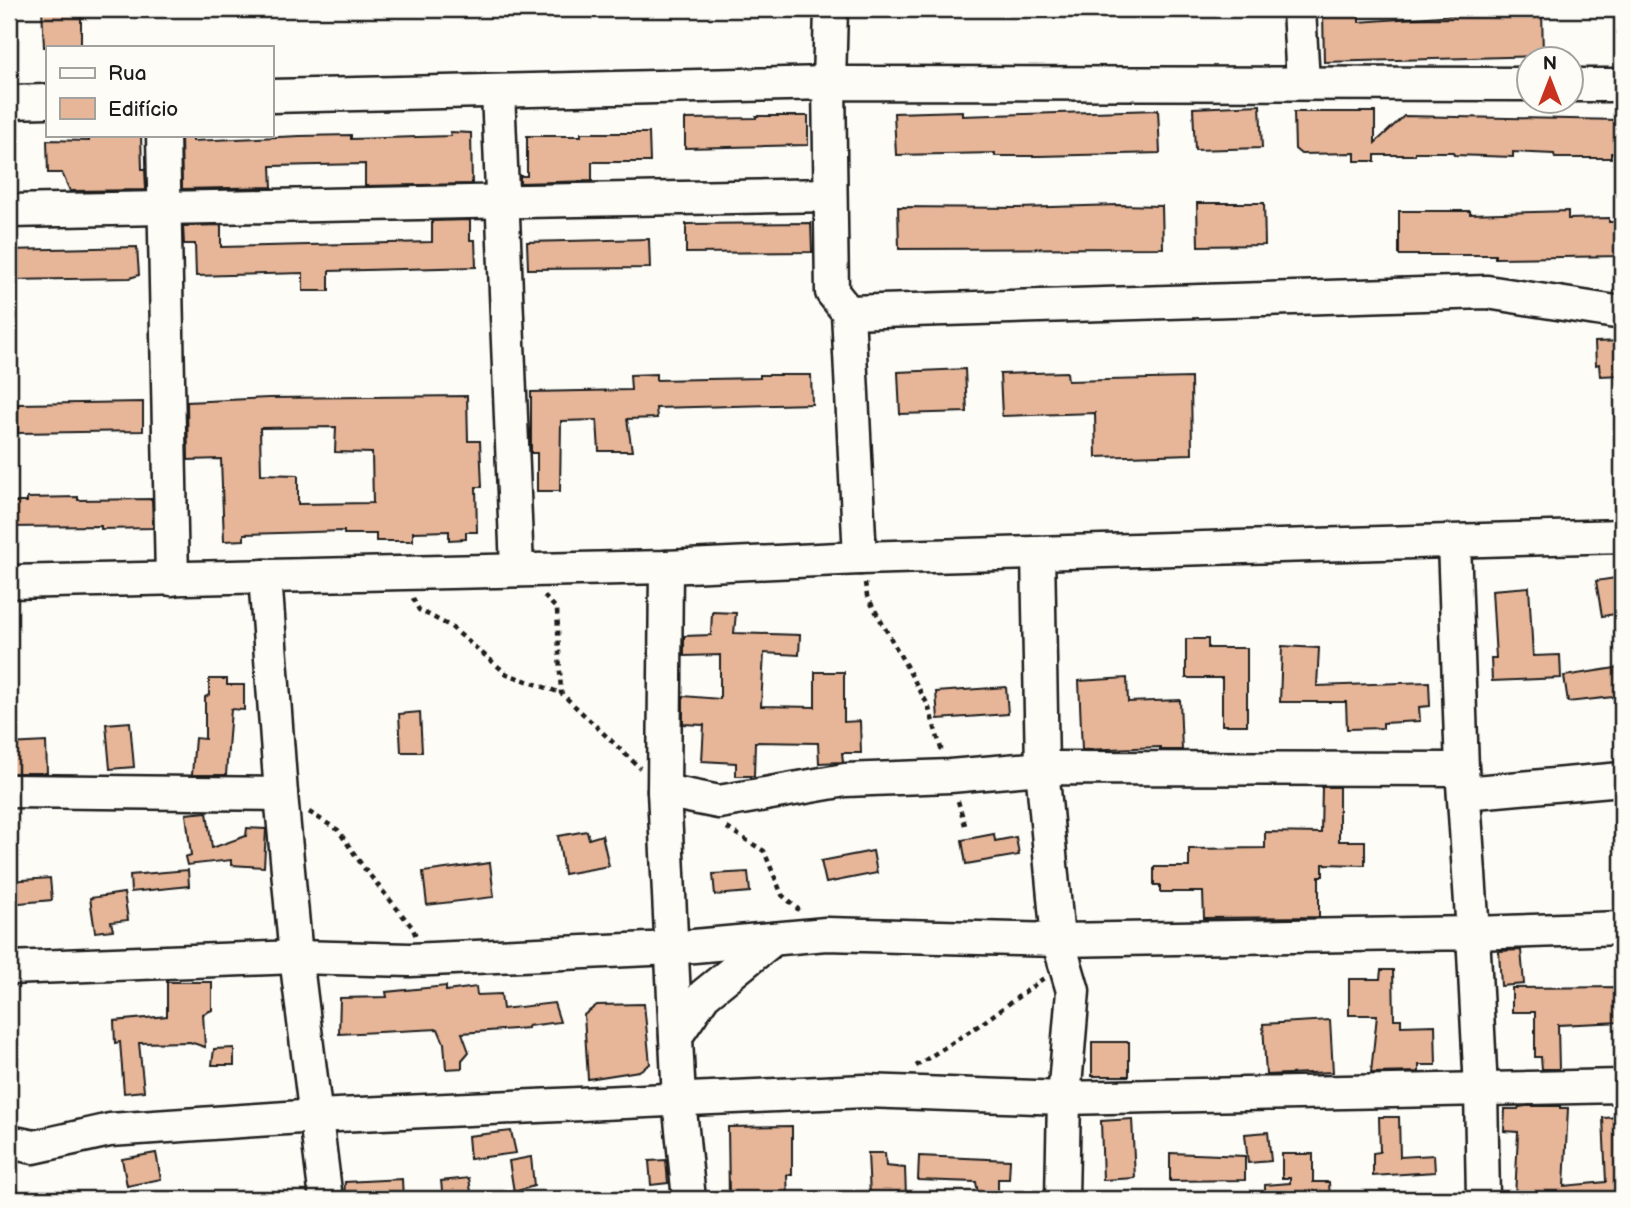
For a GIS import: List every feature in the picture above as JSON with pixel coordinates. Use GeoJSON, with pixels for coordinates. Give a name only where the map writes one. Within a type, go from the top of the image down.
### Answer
{"type":"FeatureCollection","features":[{"type":"Feature","properties":{"kind":"street"},"geometry":{"type":"LineString","coordinates":[[831,9],[829,83],[832,292],[848,312],[860,558]]}},
{"type":"Feature","properties":{"kind":"street"},"geometry":{"type":"LineString","coordinates":[[1299,9],[1303,83]]}},
{"type":"Feature","properties":{"kind":"street"},"geometry":{"type":"LineString","coordinates":[[273,96],[829,83],[1516,85]]}},
{"type":"Feature","properties":{"kind":"street"},"geometry":{"type":"LineString","coordinates":[[1586,85],[1622,85]]}},
{"type":"Feature","properties":{"kind":"street"},"geometry":{"type":"LineString","coordinates":[[498,91],[517,569]]}},
{"type":"Feature","properties":{"kind":"street"},"geometry":{"type":"LineString","coordinates":[[9,102],[46,101]]}},
{"type":"Feature","properties":{"kind":"street"},"geometry":{"type":"LineString","coordinates":[[163,136],[172,579]]}},
{"type":"Feature","properties":{"kind":"street"},"geometry":{"type":"LineString","coordinates":[[9,211],[830,195]]}},
{"type":"Feature","properties":{"kind":"street"},"geometry":{"type":"LineString","coordinates":[[848,312],[1487,292],[1622,313]]}},
{"type":"Feature","properties":{"kind":"street"},"geometry":{"type":"LineString","coordinates":[[9,582],[666,566],[1622,536]]}},
{"type":"Feature","properties":{"kind":"street"},"geometry":{"type":"LineString","coordinates":[[1454,542],[1463,781],[1481,1090],[1483,1199]]}},
{"type":"Feature","properties":{"kind":"street"},"geometry":{"type":"LineString","coordinates":[[1038,553],[1042,768],[1061,951],[1073,991],[1064,1098],[1062,1199]]}},
{"type":"Feature","properties":{"kind":"street"},"geometry":{"type":"LineString","coordinates":[[666,566],[664,791],[679,1100],[689,1199]]}},
{"type":"Feature","properties":{"kind":"street"},"geometry":{"type":"LineString","coordinates":[[265,576],[296,957],[326,1199]]}},
{"type":"Feature","properties":{"kind":"street"},"geometry":{"type":"LineString","coordinates":[[664,791],[719,802],[845,780],[950,776],[1042,768],[1463,781],[1622,779]]}},
{"type":"Feature","properties":{"kind":"street"},"geometry":{"type":"LineString","coordinates":[[9,791],[281,794]]}},
{"type":"Feature","properties":{"kind":"street"},"geometry":{"type":"LineString","coordinates":[[9,968],[296,957],[426,959],[672,948],[826,934],[1061,951],[1622,928]]}},
{"type":"Feature","properties":{"kind":"street"},"geometry":{"type":"LineString","coordinates":[[676,1036],[704,995],[773,939]]}},
{"type":"Feature","properties":{"kind":"street"},"geometry":{"type":"LineString","coordinates":[[9,1142],[34,1147],[110,1130],[316,1116],[865,1091],[1064,1098],[1622,1086]]}},
{"type":"Feature","properties":{"kind":"path"},"geometry":{"type":"LineString","coordinates":[[860,558],[867,596],[928,705],[965,825]]}},
{"type":"Feature","properties":{"kind":"path"},"geometry":{"type":"LineString","coordinates":[[517,569],[557,609],[561,693]]}},
{"type":"Feature","properties":{"kind":"path"},"geometry":{"type":"LineString","coordinates":[[400,573],[419,610],[450,626],[508,674],[561,693],[664,791]]}},
{"type":"Feature","properties":{"kind":"path"},"geometry":{"type":"LineString","coordinates":[[281,794],[338,830],[364,868],[412,927],[426,959]]}},
{"type":"Feature","properties":{"kind":"path"},"geometry":{"type":"LineString","coordinates":[[719,822],[764,851],[782,895],[826,934]]}},
{"type":"Feature","properties":{"kind":"path"},"geometry":{"type":"LineString","coordinates":[[915,1067],[981,1024],[1061,951]]}},
{"type":"Feature","properties":{"kind":"building"},"geometry":{"type":"Polygon","coordinates":[[[42,9],[81,9],[81,46],[44,47],[42,9]]]}},
{"type":"Feature","properties":{"kind":"building"},"geometry":{"type":"Polygon","coordinates":[[[1454,9],[1542,9],[1543,46],[1516,46],[1516,57],[1324,62],[1323,12],[1359,12],[1359,22],[1454,15],[1454,9]]]}},
{"type":"Feature","properties":{"kind":"building"},"geometry":{"type":"Polygon","coordinates":[[[1260,105],[1262,148],[1195,150],[1193,108],[1260,105]]]}},
{"type":"Feature","properties":{"kind":"building"},"geometry":{"type":"Polygon","coordinates":[[[1158,110],[1160,153],[896,155],[894,113],[962,111],[962,116],[1158,110]]]}},
{"type":"Feature","properties":{"kind":"building"},"geometry":{"type":"Polygon","coordinates":[[[1294,112],[1375,112],[1375,143],[1404,116],[1622,120],[1622,153],[1611,153],[1611,158],[1555,158],[1554,154],[1513,152],[1513,157],[1415,152],[1415,155],[1375,155],[1375,161],[1355,161],[1355,153],[1301,154],[1295,149],[1294,112]]]}},
{"type":"Feature","properties":{"kind":"building"},"geometry":{"type":"Polygon","coordinates":[[[808,116],[808,145],[685,148],[685,119],[808,116]]]}},
{"type":"Feature","properties":{"kind":"building"},"geometry":{"type":"Polygon","coordinates":[[[450,132],[471,133],[472,184],[365,186],[365,164],[271,166],[272,187],[182,189],[181,136],[193,136],[193,141],[351,135],[351,139],[451,136],[450,132]]]}},
{"type":"Feature","properties":{"kind":"building"},"geometry":{"type":"Polygon","coordinates":[[[581,133],[649,133],[650,162],[592,162],[592,181],[520,183],[520,176],[527,176],[527,136],[581,136],[581,133]]]}},
{"type":"Feature","properties":{"kind":"building"},"geometry":{"type":"Polygon","coordinates":[[[89,136],[141,136],[146,190],[70,191],[62,173],[48,173],[47,140],[89,141],[89,136]]]}},
{"type":"Feature","properties":{"kind":"building"},"geometry":{"type":"Polygon","coordinates":[[[1197,203],[1264,203],[1265,245],[1198,246],[1197,203]]]}},
{"type":"Feature","properties":{"kind":"building"},"geometry":{"type":"Polygon","coordinates":[[[1162,206],[1163,248],[899,249],[898,207],[1162,206]]]}},
{"type":"Feature","properties":{"kind":"building"},"geometry":{"type":"Polygon","coordinates":[[[1399,211],[1470,211],[1470,214],[1568,211],[1568,219],[1609,218],[1609,222],[1622,222],[1622,256],[1495,258],[1495,255],[1399,255],[1399,211]]]}},
{"type":"Feature","properties":{"kind":"building"},"geometry":{"type":"Polygon","coordinates":[[[470,220],[470,240],[475,240],[476,267],[329,271],[329,291],[303,291],[303,273],[196,276],[195,244],[184,244],[183,226],[221,225],[221,247],[432,242],[432,221],[470,220]]]}},
{"type":"Feature","properties":{"kind":"building"},"geometry":{"type":"Polygon","coordinates":[[[811,223],[812,252],[686,253],[686,224],[811,223]]]}},
{"type":"Feature","properties":{"kind":"building"},"geometry":{"type":"Polygon","coordinates":[[[649,239],[650,268],[528,269],[527,242],[649,239]]]}},
{"type":"Feature","properties":{"kind":"building"},"geometry":{"type":"Polygon","coordinates":[[[137,247],[139,275],[130,278],[9,280],[9,250],[137,247]]]}},
{"type":"Feature","properties":{"kind":"building"},"geometry":{"type":"Polygon","coordinates":[[[1622,341],[1622,375],[1600,376],[1599,364],[1596,365],[1595,342],[1622,341]]]}},
{"type":"Feature","properties":{"kind":"building"},"geometry":{"type":"Polygon","coordinates":[[[965,369],[967,412],[900,414],[898,372],[965,369]]]}},
{"type":"Feature","properties":{"kind":"building"},"geometry":{"type":"Polygon","coordinates":[[[1067,372],[1068,381],[1191,378],[1192,454],[1096,457],[1095,413],[1002,416],[1000,374],[1067,372]]]}},
{"type":"Feature","properties":{"kind":"building"},"geometry":{"type":"Polygon","coordinates":[[[656,374],[656,380],[811,375],[812,404],[656,408],[657,418],[627,419],[632,451],[599,451],[597,420],[561,421],[560,491],[537,491],[537,453],[531,453],[531,392],[631,390],[630,375],[656,374]]]}},
{"type":"Feature","properties":{"kind":"building"},"geometry":{"type":"Polygon","coordinates":[[[467,396],[468,441],[480,441],[482,487],[476,487],[477,532],[466,532],[466,539],[449,540],[449,531],[413,532],[413,541],[376,541],[376,534],[344,534],[344,531],[244,534],[244,540],[224,541],[221,459],[188,460],[187,402],[269,398],[467,396]],[[336,427],[260,428],[261,474],[298,475],[298,504],[373,503],[372,453],[335,452],[336,427]]]}},
{"type":"Feature","properties":{"kind":"building"},"geometry":{"type":"Polygon","coordinates":[[[143,402],[143,431],[18,433],[18,404],[143,402]]]}},
{"type":"Feature","properties":{"kind":"building"},"geometry":{"type":"Polygon","coordinates":[[[78,497],[78,500],[152,499],[153,528],[9,527],[9,502],[27,502],[27,498],[78,497]]]}},
{"type":"Feature","properties":{"kind":"building"},"geometry":{"type":"Polygon","coordinates":[[[1622,577],[1622,613],[1602,616],[1596,581],[1622,577]]]}},
{"type":"Feature","properties":{"kind":"building"},"geometry":{"type":"Polygon","coordinates":[[[1529,587],[1533,656],[1560,655],[1561,678],[1492,681],[1491,658],[1496,658],[1492,590],[1529,587]]]}},
{"type":"Feature","properties":{"kind":"building"},"geometry":{"type":"Polygon","coordinates":[[[712,612],[736,613],[734,633],[800,635],[799,655],[764,653],[761,706],[815,707],[815,672],[844,672],[844,722],[860,721],[861,753],[842,753],[843,762],[819,763],[818,743],[755,742],[754,776],[736,776],[736,763],[702,761],[704,725],[683,724],[683,696],[720,699],[720,655],[684,656],[684,636],[711,635],[712,612]]]}},
{"type":"Feature","properties":{"kind":"building"},"geometry":{"type":"Polygon","coordinates":[[[1186,639],[1208,639],[1208,648],[1247,648],[1247,725],[1222,725],[1222,678],[1186,678],[1186,639]]]}},
{"type":"Feature","properties":{"kind":"building"},"geometry":{"type":"Polygon","coordinates":[[[1282,646],[1319,648],[1317,686],[1429,682],[1430,706],[1419,707],[1420,721],[1383,723],[1383,728],[1347,729],[1346,702],[1280,702],[1282,646]]]}},
{"type":"Feature","properties":{"kind":"building"},"geometry":{"type":"Polygon","coordinates":[[[1622,667],[1622,696],[1568,702],[1564,676],[1622,667]]]}},
{"type":"Feature","properties":{"kind":"building"},"geometry":{"type":"Polygon","coordinates":[[[1127,678],[1128,702],[1180,700],[1182,750],[1160,750],[1160,747],[1082,750],[1079,681],[1127,678]]]}},
{"type":"Feature","properties":{"kind":"building"},"geometry":{"type":"Polygon","coordinates":[[[209,679],[227,679],[227,685],[244,685],[244,710],[231,709],[226,775],[192,775],[195,738],[205,739],[205,697],[209,695],[209,679]]]}},
{"type":"Feature","properties":{"kind":"building"},"geometry":{"type":"Polygon","coordinates":[[[1006,687],[1008,714],[938,719],[936,692],[1006,687]]]}},
{"type":"Feature","properties":{"kind":"building"},"geometry":{"type":"Polygon","coordinates":[[[420,712],[422,752],[401,752],[399,714],[420,712]]]}},
{"type":"Feature","properties":{"kind":"building"},"geometry":{"type":"Polygon","coordinates":[[[130,722],[134,767],[110,769],[106,724],[130,722]]]}},
{"type":"Feature","properties":{"kind":"building"},"geometry":{"type":"Polygon","coordinates":[[[46,742],[47,773],[9,773],[9,744],[46,742]]]}},
{"type":"Feature","properties":{"kind":"building"},"geometry":{"type":"Polygon","coordinates":[[[1322,787],[1339,787],[1339,841],[1365,841],[1365,865],[1323,864],[1323,876],[1319,876],[1319,917],[1204,918],[1203,892],[1160,892],[1160,885],[1154,885],[1154,867],[1189,867],[1189,849],[1265,848],[1265,832],[1321,833],[1322,787]]]}},
{"type":"Feature","properties":{"kind":"building"},"geometry":{"type":"Polygon","coordinates":[[[207,812],[212,848],[246,836],[247,828],[266,829],[264,867],[231,865],[231,860],[187,865],[185,857],[191,855],[186,814],[207,812]]]}},
{"type":"Feature","properties":{"kind":"building"},"geometry":{"type":"Polygon","coordinates":[[[587,831],[589,839],[602,835],[609,866],[564,874],[558,836],[587,831]]]}},
{"type":"Feature","properties":{"kind":"building"},"geometry":{"type":"Polygon","coordinates":[[[994,834],[995,841],[1016,837],[1019,855],[966,864],[962,840],[994,834]]]}},
{"type":"Feature","properties":{"kind":"building"},"geometry":{"type":"Polygon","coordinates":[[[873,851],[877,873],[826,883],[821,861],[873,851]]]}},
{"type":"Feature","properties":{"kind":"building"},"geometry":{"type":"Polygon","coordinates":[[[490,863],[494,897],[427,905],[423,872],[490,863]]]}},
{"type":"Feature","properties":{"kind":"building"},"geometry":{"type":"Polygon","coordinates":[[[188,870],[189,886],[131,892],[130,875],[188,870]]]}},
{"type":"Feature","properties":{"kind":"building"},"geometry":{"type":"Polygon","coordinates":[[[748,872],[750,892],[715,895],[713,874],[748,872]]]}},
{"type":"Feature","properties":{"kind":"building"},"geometry":{"type":"Polygon","coordinates":[[[50,878],[52,900],[9,904],[9,881],[50,878]]]}},
{"type":"Feature","properties":{"kind":"building"},"geometry":{"type":"Polygon","coordinates":[[[124,893],[128,920],[111,922],[113,930],[95,932],[90,898],[124,893]]]}},
{"type":"Feature","properties":{"kind":"building"},"geometry":{"type":"Polygon","coordinates":[[[1521,950],[1524,984],[1501,986],[1499,951],[1521,950]]]}},
{"type":"Feature","properties":{"kind":"building"},"geometry":{"type":"Polygon","coordinates":[[[1381,970],[1393,970],[1394,1019],[1401,1019],[1401,1026],[1435,1025],[1436,1065],[1419,1065],[1419,1072],[1371,1073],[1377,1015],[1349,1015],[1349,979],[1380,979],[1381,970]]]}},
{"type":"Feature","properties":{"kind":"building"},"geometry":{"type":"Polygon","coordinates":[[[167,982],[212,982],[212,1010],[203,1014],[205,1047],[190,1042],[139,1043],[144,1091],[124,1093],[120,1042],[115,1043],[114,1021],[167,1016],[167,982]]]}},
{"type":"Feature","properties":{"kind":"building"},"geometry":{"type":"Polygon","coordinates":[[[446,986],[446,991],[476,987],[477,995],[501,994],[503,1009],[554,1003],[560,1022],[528,1028],[462,1033],[469,1052],[462,1060],[462,1068],[446,1069],[444,1043],[438,1029],[339,1034],[340,998],[387,997],[386,992],[446,986]]]}},
{"type":"Feature","properties":{"kind":"building"},"geometry":{"type":"Polygon","coordinates":[[[1622,987],[1622,1022],[1558,1025],[1559,1069],[1542,1069],[1541,1057],[1535,1057],[1535,1012],[1512,1012],[1512,988],[1622,987]]]}},
{"type":"Feature","properties":{"kind":"building"},"geometry":{"type":"Polygon","coordinates":[[[644,1004],[650,1064],[639,1071],[588,1079],[584,1015],[597,1005],[644,1004]]]}},
{"type":"Feature","properties":{"kind":"building"},"geometry":{"type":"Polygon","coordinates":[[[1330,1020],[1333,1072],[1266,1075],[1263,1024],[1330,1020]]]}},
{"type":"Feature","properties":{"kind":"building"},"geometry":{"type":"Polygon","coordinates":[[[1092,1042],[1129,1042],[1129,1076],[1092,1076],[1092,1042]]]}},
{"type":"Feature","properties":{"kind":"building"},"geometry":{"type":"Polygon","coordinates":[[[234,1048],[234,1065],[212,1065],[214,1049],[234,1048]]]}},
{"type":"Feature","properties":{"kind":"building"},"geometry":{"type":"Polygon","coordinates":[[[1526,1106],[1568,1108],[1564,1186],[1606,1182],[1603,1118],[1622,1117],[1622,1199],[1515,1199],[1518,1132],[1504,1131],[1505,1109],[1526,1106]]]}},
{"type":"Feature","properties":{"kind":"building"},"geometry":{"type":"Polygon","coordinates":[[[1379,1117],[1399,1117],[1400,1157],[1434,1155],[1435,1172],[1373,1176],[1373,1153],[1380,1152],[1379,1117]]]}},
{"type":"Feature","properties":{"kind":"building"},"geometry":{"type":"Polygon","coordinates":[[[1132,1119],[1135,1178],[1103,1180],[1101,1121],[1132,1119]]]}},
{"type":"Feature","properties":{"kind":"building"},"geometry":{"type":"Polygon","coordinates":[[[792,1126],[792,1175],[787,1175],[788,1199],[729,1199],[728,1127],[792,1126]]]}},
{"type":"Feature","properties":{"kind":"building"},"geometry":{"type":"Polygon","coordinates":[[[511,1131],[516,1153],[470,1159],[468,1136],[511,1131]]]}},
{"type":"Feature","properties":{"kind":"building"},"geometry":{"type":"Polygon","coordinates":[[[1268,1132],[1271,1161],[1248,1163],[1245,1134],[1268,1132]]]}},
{"type":"Feature","properties":{"kind":"building"},"geometry":{"type":"Polygon","coordinates":[[[156,1153],[161,1179],[127,1186],[122,1159],[156,1153]]]}},
{"type":"Feature","properties":{"kind":"building"},"geometry":{"type":"Polygon","coordinates":[[[868,1153],[885,1153],[886,1166],[905,1168],[906,1196],[870,1196],[868,1153]]]}},
{"type":"Feature","properties":{"kind":"building"},"geometry":{"type":"Polygon","coordinates":[[[1170,1153],[1245,1156],[1245,1180],[1170,1181],[1170,1153]]]}},
{"type":"Feature","properties":{"kind":"building"},"geometry":{"type":"Polygon","coordinates":[[[1282,1154],[1313,1154],[1313,1182],[1329,1182],[1330,1199],[1265,1199],[1265,1185],[1290,1183],[1290,1178],[1282,1178],[1282,1154]]]}},
{"type":"Feature","properties":{"kind":"building"},"geometry":{"type":"Polygon","coordinates":[[[919,1156],[1010,1160],[1009,1179],[998,1179],[998,1199],[979,1199],[976,1182],[918,1180],[919,1156]]]}},
{"type":"Feature","properties":{"kind":"building"},"geometry":{"type":"Polygon","coordinates":[[[531,1157],[534,1186],[514,1192],[509,1161],[531,1157]]]}},
{"type":"Feature","properties":{"kind":"building"},"geometry":{"type":"Polygon","coordinates":[[[666,1160],[668,1183],[651,1185],[649,1161],[666,1160]]]}},
{"type":"Feature","properties":{"kind":"building"},"geometry":{"type":"Polygon","coordinates":[[[469,1178],[472,1199],[443,1199],[441,1181],[469,1178]]]}},
{"type":"Feature","properties":{"kind":"building"},"geometry":{"type":"Polygon","coordinates":[[[402,1179],[403,1199],[344,1199],[345,1182],[402,1179]]]}}]}
